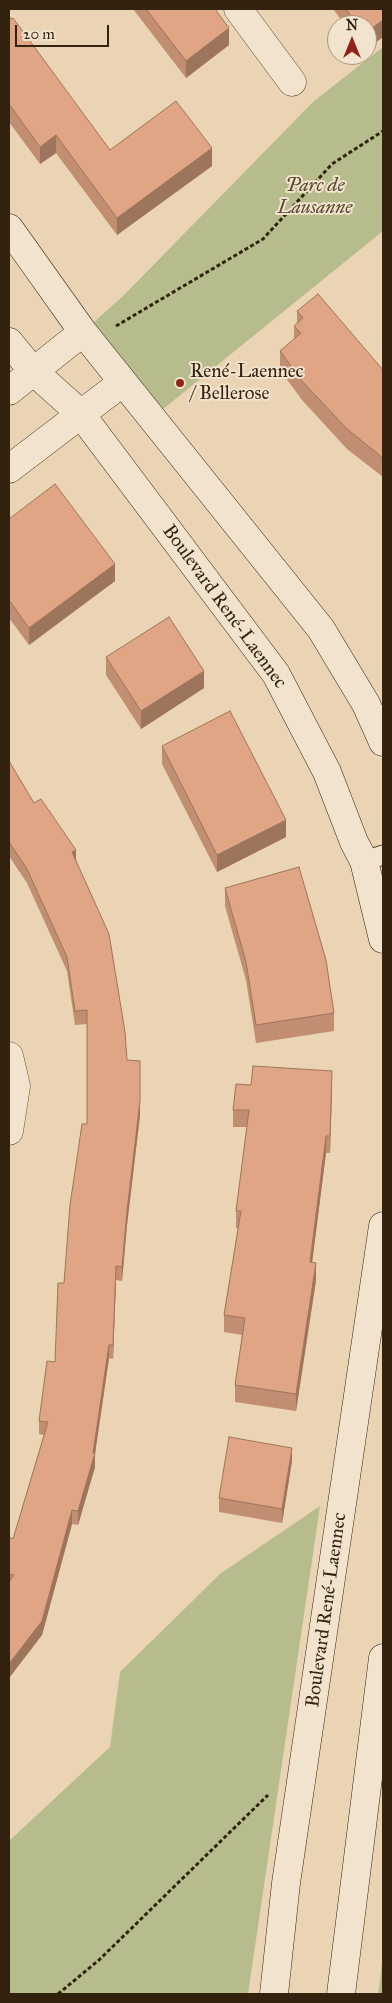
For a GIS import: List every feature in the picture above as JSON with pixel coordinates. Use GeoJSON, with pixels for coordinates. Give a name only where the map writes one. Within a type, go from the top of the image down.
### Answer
{"type":"FeatureCollection","features":[{"type":"Feature","properties":{"kind":"street"},"geometry":{"type":"LineString","coordinates":[[238,9],[292,82]]}},
{"type":"Feature","properties":{"kind":"street"},"geometry":{"type":"LineString","coordinates":[[9,228],[123,382],[321,629],[366,704],[383,742]]}},
{"type":"Feature","properties":{"kind":"street"},"geometry":{"type":"LineString","coordinates":[[9,391],[33,371],[88,337]]}},
{"type":"Feature","properties":{"kind":"street","name":"Boulevard René-Laennec"},"geometry":{"type":"LineString","coordinates":[[9,342],[33,371],[80,413],[276,674],[327,772],[354,842],[374,858],[383,939]]}},
{"type":"Feature","properties":{"kind":"street"},"geometry":{"type":"LineString","coordinates":[[9,469],[123,382]]}},
{"type":"Feature","properties":{"kind":"street"},"geometry":{"type":"LineString","coordinates":[[9,1056],[16,1086],[9,1131]]}},
{"type":"Feature","properties":{"kind":"street","name":"Boulevard René-Laennec"},"geometry":{"type":"LineString","coordinates":[[274,1994],[286,1882],[383,1226]]}},
{"type":"Feature","properties":{"kind":"street"},"geometry":{"type":"LineString","coordinates":[[341,1994],[383,1658]]}},
{"type":"Feature","properties":{"kind":"path"},"geometry":{"type":"LineString","coordinates":[[88,337],[263,239],[332,164],[383,131]]}},
{"type":"Feature","properties":{"kind":"path"},"geometry":{"type":"LineString","coordinates":[[58,1994],[99,1960],[304,1762]]}},
{"type":"Feature","properties":{"kind":"green space","name":"Parc de Lausanne"},"geometry":{"type":"Polygon","coordinates":[[[383,47],[383,231],[152,418],[83,332],[124,295],[314,101],[360,65],[377,65],[377,52],[383,47]]]}},
{"type":"Feature","properties":{"kind":"green space"},"geometry":{"type":"Polygon","coordinates":[[[320,1506],[248,1994],[9,1994],[9,1841],[110,1747],[120,1672],[220,1574],[320,1506]]]}},
{"type":"Feature","properties":{"kind":"green space"},"geometry":{"type":"Polygon","coordinates":[[[383,1952],[383,1994],[378,1994],[380,1981],[383,1952]]]}},
{"type":"Feature","properties":{"kind":"building"},"geometry":{"type":"Polygon","coordinates":[[[146,9],[215,9],[229,28],[186,61],[146,9]]]}},
{"type":"Feature","properties":{"kind":"building"},"geometry":{"type":"Polygon","coordinates":[[[346,9],[383,9],[383,20],[377,24],[377,15],[350,15],[346,9]]]}},
{"type":"Feature","properties":{"kind":"building"},"geometry":{"type":"Polygon","coordinates":[[[9,16],[11,19],[13,18],[110,150],[176,101],[212,148],[117,218],[56,135],[40,147],[9,104],[9,16]]]}},
{"type":"Feature","properties":{"kind":"building"},"geometry":{"type":"Polygon","coordinates":[[[318,294],[383,370],[383,458],[347,429],[302,381],[280,351],[301,333],[294,326],[303,318],[297,311],[318,294]]]}},
{"type":"Feature","properties":{"kind":"building"},"geometry":{"type":"Polygon","coordinates":[[[55,484],[115,564],[29,628],[9,600],[9,519],[55,484]]]}},
{"type":"Feature","properties":{"kind":"building"},"geometry":{"type":"Polygon","coordinates":[[[169,617],[204,671],[141,711],[106,657],[169,617]]]}},
{"type":"Feature","properties":{"kind":"building"},"geometry":{"type":"Polygon","coordinates":[[[230,711],[286,820],[217,855],[162,746],[230,711]]]}},
{"type":"Feature","properties":{"kind":"building"},"geometry":{"type":"Polygon","coordinates":[[[9,761],[34,803],[41,799],[76,850],[72,852],[109,934],[125,1032],[127,1060],[140,1061],[140,1101],[122,1267],[116,1266],[113,1345],[109,1345],[93,1453],[95,1453],[78,1511],[72,1510],[42,1621],[9,1664],[9,1582],[14,1575],[9,1574],[9,1537],[13,1539],[48,1422],[39,1421],[47,1361],[55,1362],[58,1283],[64,1283],[70,1205],[82,1124],[87,1124],[87,1010],[75,1011],[67,957],[27,869],[9,842],[9,761]]]}},
{"type":"Feature","properties":{"kind":"building"},"geometry":{"type":"Polygon","coordinates":[[[299,867],[326,960],[334,1013],[256,1025],[246,962],[225,888],[299,867]]]}},
{"type":"Feature","properties":{"kind":"building"},"geometry":{"type":"Polygon","coordinates":[[[253,1066],[332,1071],[330,1136],[326,1136],[310,1262],[316,1263],[296,1394],[235,1385],[245,1318],[224,1315],[241,1211],[236,1211],[249,1110],[233,1110],[236,1084],[251,1085],[253,1066]]]}},
{"type":"Feature","properties":{"kind":"building"},"geometry":{"type":"Polygon","coordinates":[[[229,1437],[292,1448],[282,1509],[219,1498],[229,1437]]]}},
{"type":"Feature","properties":{"kind":"place","name":"René-Laennec / Bellerose"},"geometry":{"type":"Point","coordinates":[180,383]}}]}
